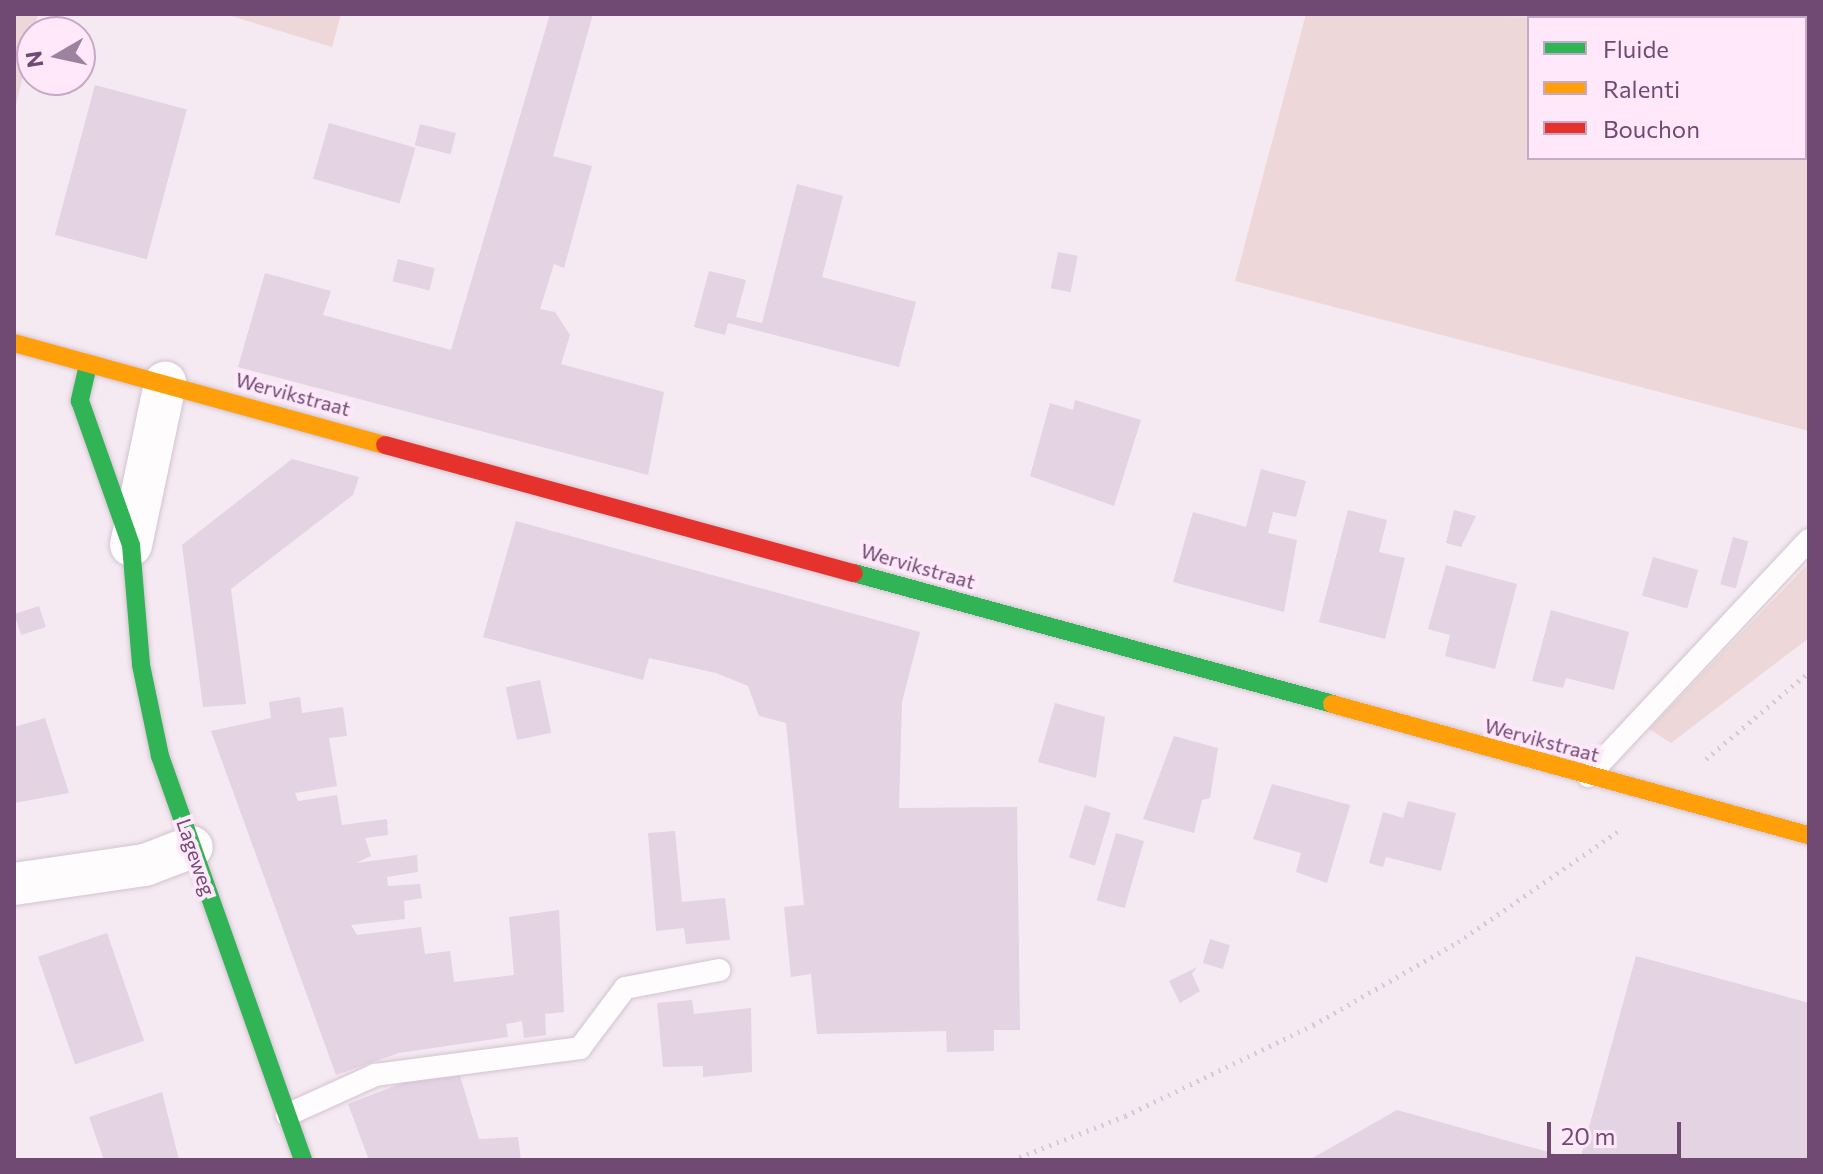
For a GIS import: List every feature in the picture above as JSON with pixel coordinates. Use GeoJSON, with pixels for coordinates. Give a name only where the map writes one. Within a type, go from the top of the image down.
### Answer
{"type":"FeatureCollection","features":[{"type":"Feature","properties":{"kind":"street","name":"Wervikstraat"},"geometry":{"type":"LineString","coordinates":[[14,343],[1809,835]]}},
{"type":"Feature","properties":{"kind":"street","name":"Lageweg"},"geometry":{"type":"LineString","coordinates":[[88,365],[80,401],[131,545],[141,665],[160,756],[303,1160]]}},
{"type":"Feature","properties":{"kind":"street","name":"Lageweg"},"geometry":{"type":"LineString","coordinates":[[131,545],[165,383]]}},
{"type":"Feature","properties":{"kind":"street"},"geometry":{"type":"LineString","coordinates":[[14,884],[145,865],[192,847]]}},
{"type":"Feature","properties":{"kind":"lane"},"geometry":{"type":"LineString","coordinates":[[1588,776],[1809,540]]}},
{"type":"Feature","properties":{"kind":"lane"},"geometry":{"type":"LineString","coordinates":[[287,1115],[375,1075],[580,1048],[625,988],[719,970]]}},
{"type":"Feature","properties":{"kind":"path"},"geometry":{"type":"LineString","coordinates":[[1012,1160],[1125,1116],[1313,1025],[1585,860],[1809,672]]}},
{"type":"Feature","properties":{"kind":"shaded area"},"geometry":{"type":"Polygon","coordinates":[[[14,14],[38,14],[16,16],[18,96],[14,113],[14,14]]]}},
{"type":"Feature","properties":{"kind":"shaded area"},"geometry":{"type":"Polygon","coordinates":[[[225,14],[341,14],[332,47],[225,14]]]}},
{"type":"Feature","properties":{"kind":"shaded area"},"geometry":{"type":"Polygon","coordinates":[[[1306,14],[1527,16],[1527,160],[1807,160],[1809,33],[1809,431],[1235,281],[1306,14]]]}},
{"type":"Feature","properties":{"kind":"shaded area"},"geometry":{"type":"Polygon","coordinates":[[[1809,563],[1809,638],[1671,743],[1649,729],[1809,563]]]}},
{"type":"Feature","properties":{"kind":"building"},"geometry":{"type":"Polygon","coordinates":[[[550,14],[593,14],[553,156],[592,166],[564,268],[554,264],[540,309],[555,312],[570,335],[561,364],[664,392],[648,475],[238,367],[265,273],[331,291],[323,315],[451,350],[550,14]]]}},
{"type":"Feature","properties":{"kind":"building"},"geometry":{"type":"Polygon","coordinates":[[[96,85],[187,110],[147,259],[55,235],[92,96],[96,96],[96,85]]]}},
{"type":"Feature","properties":{"kind":"building"},"geometry":{"type":"Polygon","coordinates":[[[329,123],[416,148],[400,204],[313,179],[329,123]]]}},
{"type":"Feature","properties":{"kind":"building"},"geometry":{"type":"Polygon","coordinates":[[[420,124],[456,133],[451,154],[415,145],[420,124]]]}},
{"type":"Feature","properties":{"kind":"building"},"geometry":{"type":"Polygon","coordinates":[[[797,184],[843,196],[822,277],[916,302],[899,367],[728,323],[725,335],[694,327],[709,271],[746,280],[736,317],[762,323],[797,184]]]}},
{"type":"Feature","properties":{"kind":"building"},"geometry":{"type":"Polygon","coordinates":[[[1058,252],[1078,256],[1071,292],[1051,288],[1058,252]]]}},
{"type":"Feature","properties":{"kind":"building"},"geometry":{"type":"Polygon","coordinates":[[[398,259],[435,268],[429,291],[392,281],[398,259]]]}},
{"type":"Feature","properties":{"kind":"building"},"geometry":{"type":"Polygon","coordinates":[[[1075,400],[1141,420],[1114,506],[1030,476],[1050,403],[1073,410],[1075,400]]]}},
{"type":"Feature","properties":{"kind":"building"},"geometry":{"type":"Polygon","coordinates":[[[292,459],[359,477],[353,495],[231,589],[246,704],[203,707],[182,545],[292,459]]]}},
{"type":"Feature","properties":{"kind":"building"},"geometry":{"type":"Polygon","coordinates":[[[1261,469],[1306,481],[1296,517],[1273,512],[1268,533],[1297,540],[1284,612],[1173,582],[1193,512],[1246,527],[1261,469]]]}},
{"type":"Feature","properties":{"kind":"building"},"geometry":{"type":"Polygon","coordinates":[[[1348,510],[1387,520],[1379,552],[1405,558],[1385,639],[1319,622],[1348,510]]]}},
{"type":"Feature","properties":{"kind":"building"},"geometry":{"type":"Polygon","coordinates":[[[1454,510],[1476,516],[1461,547],[1446,543],[1454,510]]]}},
{"type":"Feature","properties":{"kind":"building"},"geometry":{"type":"Polygon","coordinates":[[[516,521],[920,632],[902,702],[899,808],[1017,807],[1020,1030],[994,1030],[994,1051],[947,1052],[946,1031],[817,1034],[811,974],[791,977],[784,907],[804,905],[786,723],[759,716],[748,686],[716,673],[649,658],[643,680],[483,637],[516,521]]]}},
{"type":"Feature","properties":{"kind":"building"},"geometry":{"type":"Polygon","coordinates":[[[1733,537],[1748,541],[1736,588],[1720,584],[1733,537]]]}},
{"type":"Feature","properties":{"kind":"building"},"geometry":{"type":"Polygon","coordinates":[[[1653,557],[1698,570],[1687,608],[1642,595],[1653,557]]]}},
{"type":"Feature","properties":{"kind":"building"},"geometry":{"type":"Polygon","coordinates":[[[1446,565],[1517,584],[1495,669],[1445,656],[1450,635],[1428,629],[1446,565]]]}},
{"type":"Feature","properties":{"kind":"building"},"geometry":{"type":"Polygon","coordinates":[[[39,606],[46,627],[21,635],[14,614],[39,606]]]}},
{"type":"Feature","properties":{"kind":"building"},"geometry":{"type":"Polygon","coordinates":[[[1551,610],[1629,632],[1614,690],[1566,678],[1563,688],[1532,681],[1551,610]]]}},
{"type":"Feature","properties":{"kind":"building"},"geometry":{"type":"Polygon","coordinates":[[[540,680],[551,733],[517,740],[506,687],[540,680]]]}},
{"type":"Feature","properties":{"kind":"building"},"geometry":{"type":"Polygon","coordinates":[[[300,697],[302,713],[343,707],[347,736],[329,738],[337,786],[295,793],[298,801],[337,795],[342,825],[387,819],[388,835],[365,838],[371,856],[356,863],[417,855],[418,872],[387,877],[388,886],[420,884],[422,898],[404,901],[405,919],[351,925],[357,935],[421,927],[425,954],[450,951],[454,982],[514,975],[509,917],[559,910],[564,1012],[545,1014],[546,1035],[524,1038],[522,1021],[506,1024],[508,1037],[399,1053],[336,1075],[211,731],[271,718],[269,702],[300,697]]]}},
{"type":"Feature","properties":{"kind":"building"},"geometry":{"type":"Polygon","coordinates":[[[1055,703],[1105,717],[1096,778],[1038,762],[1055,703]]]}},
{"type":"Feature","properties":{"kind":"building"},"geometry":{"type":"Polygon","coordinates":[[[45,718],[69,793],[14,803],[14,727],[45,718]]]}},
{"type":"Feature","properties":{"kind":"building"},"geometry":{"type":"Polygon","coordinates":[[[1174,736],[1218,748],[1210,798],[1202,800],[1194,833],[1143,819],[1174,736]]]}},
{"type":"Feature","properties":{"kind":"building"},"geometry":{"type":"Polygon","coordinates":[[[1272,784],[1350,805],[1327,883],[1296,872],[1301,853],[1253,839],[1272,784]]]}},
{"type":"Feature","properties":{"kind":"building"},"geometry":{"type":"Polygon","coordinates":[[[1408,801],[1456,813],[1441,871],[1386,857],[1383,867],[1369,863],[1383,812],[1403,818],[1408,801]]]}},
{"type":"Feature","properties":{"kind":"building"},"geometry":{"type":"Polygon","coordinates":[[[1085,805],[1111,813],[1095,865],[1069,858],[1085,805]]]}},
{"type":"Feature","properties":{"kind":"building"},"geometry":{"type":"Polygon","coordinates":[[[675,831],[682,902],[725,898],[730,940],[686,944],[684,928],[656,931],[648,833],[675,831]]]}},
{"type":"Feature","properties":{"kind":"building"},"geometry":{"type":"Polygon","coordinates":[[[1116,833],[1144,841],[1125,908],[1097,900],[1116,833]]]}},
{"type":"Feature","properties":{"kind":"building"},"geometry":{"type":"Polygon","coordinates":[[[107,933],[144,1041],[75,1065],[38,957],[107,933]]]}},
{"type":"Feature","properties":{"kind":"building"},"geometry":{"type":"Polygon","coordinates":[[[1210,939],[1230,945],[1223,969],[1203,963],[1210,939]]]}},
{"type":"Feature","properties":{"kind":"building"},"geometry":{"type":"Polygon","coordinates":[[[1636,956],[1809,1003],[1809,1160],[1580,1160],[1636,956]]]}},
{"type":"Feature","properties":{"kind":"building"},"geometry":{"type":"Polygon","coordinates":[[[1197,967],[1192,974],[1200,991],[1180,1003],[1169,981],[1197,967]]]}},
{"type":"Feature","properties":{"kind":"building"},"geometry":{"type":"Polygon","coordinates":[[[692,1000],[694,1014],[751,1008],[752,1072],[703,1077],[703,1066],[663,1067],[657,1003],[692,1000]]]}},
{"type":"Feature","properties":{"kind":"building"},"geometry":{"type":"Polygon","coordinates":[[[460,1076],[479,1139],[518,1137],[521,1160],[369,1160],[348,1104],[405,1082],[460,1076]]]}},
{"type":"Feature","properties":{"kind":"building"},"geometry":{"type":"Polygon","coordinates":[[[162,1092],[179,1160],[104,1160],[89,1117],[162,1092]]]}},
{"type":"Feature","properties":{"kind":"building"},"geometry":{"type":"Polygon","coordinates":[[[1397,1110],[1573,1159],[1573,1160],[1309,1160],[1397,1110]]]}},
{"type":"Feature","properties":{"kind":"traffic: fast"},"geometry":{"type":"LineString","coordinates":[[88,365],[80,401],[131,545],[141,665],[160,756],[303,1160]]}},
{"type":"Feature","properties":{"kind":"traffic: fast"},"geometry":{"type":"LineString","coordinates":[[854,573],[1332,704]]}},
{"type":"Feature","properties":{"kind":"traffic: slow"},"geometry":{"type":"LineString","coordinates":[[14,343],[385,445]]}},
{"type":"Feature","properties":{"kind":"traffic: slow"},"geometry":{"type":"LineString","coordinates":[[1332,704],[1809,835]]}},
{"type":"Feature","properties":{"kind":"traffic: jam"},"geometry":{"type":"LineString","coordinates":[[385,445],[854,573]]}}]}
